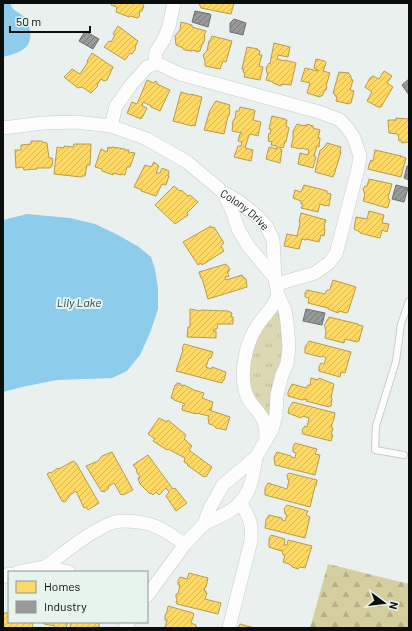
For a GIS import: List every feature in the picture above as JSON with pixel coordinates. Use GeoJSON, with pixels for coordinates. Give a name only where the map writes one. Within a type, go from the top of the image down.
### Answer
{"type":"FeatureCollection","features":[{"type":"Feature","properties":{"kind":"street"},"geometry":{"type":"LineString","coordinates":[[157,63],[156,52],[164,39],[169,26],[174,3]]}},
{"type":"Feature","properties":{"kind":"street"},"geometry":{"type":"LineString","coordinates":[[111,126],[116,106],[127,90],[147,67],[157,63],[180,74],[319,112],[340,120],[356,136],[360,156],[336,254],[329,263],[315,273],[276,286]]}},
{"type":"Feature","properties":{"kind":"street","name":"Colony Drive"},"geometry":{"type":"LineString","coordinates":[[3,128],[43,123],[76,122],[111,126],[147,139],[187,162],[223,192],[258,217],[267,227],[273,240],[276,286],[285,310],[287,322],[290,347],[287,364],[282,375],[277,395],[276,415],[272,430],[256,457],[223,485],[210,508],[204,524]]}},
{"type":"Feature","properties":{"kind":"street"},"geometry":{"type":"LineString","coordinates":[[223,192],[231,208],[239,231],[276,286],[272,307],[256,328],[250,339],[243,371],[244,386],[247,395],[251,404],[263,419],[266,429],[266,441]]}},
{"type":"Feature","properties":{"kind":"street","name":"Colony Drive"},"geometry":{"type":"LineString","coordinates":[[148,595],[185,544],[204,524],[226,514],[240,502],[248,491],[253,475],[256,457]]}},
{"type":"Feature","properties":{"kind":"street"},"geometry":{"type":"LineString","coordinates":[[229,628],[251,540],[252,526],[240,502]]}},
{"type":"Feature","properties":{"kind":"street"},"geometry":{"type":"LineString","coordinates":[[46,567],[96,531],[113,523],[136,521],[156,526],[185,544]]}},
{"type":"Feature","properties":{"kind":"street"},"geometry":{"type":"LineString","coordinates":[[24,571],[46,567],[64,571]]}},
{"type":"Feature","properties":{"kind":"lane"},"geometry":{"type":"LineString","coordinates":[[404,455],[375,450],[376,426],[396,361],[402,324],[409,301]]}},
{"type":"Feature","properties":{"kind":"green space"},"geometry":{"type":"Polygon","coordinates":[[[278,309],[286,345],[268,419],[251,396],[247,366],[252,342],[278,309]]]}},
{"type":"Feature","properties":{"kind":"green space"},"geometry":{"type":"Polygon","coordinates":[[[328,564],[409,584],[409,628],[310,628],[328,564]]]}},
{"type":"Feature","properties":{"kind":"water"},"geometry":{"type":"Polygon","coordinates":[[[3,3],[10,3],[14,10],[23,16],[28,23],[30,40],[26,47],[21,51],[3,57],[3,3]]]}},
{"type":"Feature","properties":{"kind":"water","name":"Lily Lake"},"geometry":{"type":"Polygon","coordinates":[[[27,214],[70,218],[95,224],[139,247],[151,257],[155,269],[158,288],[158,309],[150,333],[140,355],[127,371],[112,378],[57,380],[3,392],[3,220],[27,214]]]}},
{"type":"Feature","properties":{"kind":"building: Homes"},"geometry":{"type":"Polygon","coordinates":[[[112,3],[143,3],[144,6],[142,11],[140,11],[139,17],[137,18],[131,16],[129,17],[116,12],[117,7],[111,5],[112,3]]]}},
{"type":"Feature","properties":{"kind":"building: Homes"},"geometry":{"type":"Polygon","coordinates":[[[199,3],[234,3],[231,14],[201,8],[199,3]]]}},
{"type":"Feature","properties":{"kind":"building: Homes"},"geometry":{"type":"Polygon","coordinates":[[[181,22],[206,31],[204,36],[205,39],[200,51],[185,50],[176,45],[175,36],[180,30],[181,22]]]}},
{"type":"Feature","properties":{"kind":"building: Homes"},"geometry":{"type":"Polygon","coordinates":[[[118,26],[138,41],[132,54],[130,53],[125,60],[104,47],[109,41],[111,42],[115,35],[113,34],[118,26]]]}},
{"type":"Feature","properties":{"kind":"building: Homes"},"geometry":{"type":"Polygon","coordinates":[[[212,36],[232,41],[226,62],[223,61],[220,69],[205,66],[203,55],[207,51],[209,41],[212,36]]]}},
{"type":"Feature","properties":{"kind":"building: Homes"},"geometry":{"type":"Polygon","coordinates":[[[274,43],[290,47],[288,57],[278,55],[277,59],[296,63],[291,85],[281,84],[281,86],[266,80],[268,73],[266,68],[269,63],[270,64],[274,43]]]}},
{"type":"Feature","properties":{"kind":"building: Homes"},"geometry":{"type":"Polygon","coordinates":[[[247,47],[258,49],[257,50],[260,51],[259,55],[262,55],[259,66],[263,67],[260,80],[244,77],[245,73],[242,69],[247,47]]]}},
{"type":"Feature","properties":{"kind":"building: Homes"},"geometry":{"type":"Polygon","coordinates":[[[92,53],[113,67],[107,80],[104,81],[101,79],[97,85],[98,86],[91,93],[82,87],[78,88],[64,77],[72,69],[80,74],[92,53]]]}},
{"type":"Feature","properties":{"kind":"building: Homes"},"geometry":{"type":"Polygon","coordinates":[[[316,59],[325,61],[326,63],[323,71],[330,73],[326,90],[320,97],[307,93],[310,83],[301,81],[305,68],[318,71],[314,68],[316,59]]]}},
{"type":"Feature","properties":{"kind":"building: Homes"},"geometry":{"type":"Polygon","coordinates":[[[384,71],[392,76],[387,83],[393,87],[381,107],[378,107],[367,101],[372,92],[365,87],[370,78],[373,76],[379,79],[384,71]]]}},
{"type":"Feature","properties":{"kind":"building: Homes"},"geometry":{"type":"Polygon","coordinates":[[[339,72],[349,73],[351,79],[353,80],[350,90],[354,91],[351,103],[349,104],[336,101],[337,97],[333,93],[339,72]]]}},
{"type":"Feature","properties":{"kind":"building: Homes"},"geometry":{"type":"Polygon","coordinates":[[[147,80],[154,83],[155,81],[157,84],[170,90],[160,111],[143,102],[142,106],[147,108],[141,119],[127,113],[132,102],[137,104],[147,80]]]}},
{"type":"Feature","properties":{"kind":"building: Homes"},"geometry":{"type":"Polygon","coordinates":[[[181,92],[202,97],[195,126],[173,121],[181,92]]]}},
{"type":"Feature","properties":{"kind":"building: Homes"},"geometry":{"type":"Polygon","coordinates":[[[216,101],[230,105],[229,116],[224,134],[204,130],[210,110],[216,101]]]}},
{"type":"Feature","properties":{"kind":"building: Homes"},"geometry":{"type":"Polygon","coordinates":[[[240,107],[254,110],[253,120],[261,122],[258,136],[251,134],[249,135],[245,148],[253,150],[251,161],[234,157],[238,146],[241,146],[242,142],[238,141],[240,134],[242,133],[232,131],[232,124],[235,119],[236,111],[239,111],[240,107]]]}},
{"type":"Feature","properties":{"kind":"building: Homes"},"geometry":{"type":"Polygon","coordinates":[[[272,116],[287,120],[286,126],[289,128],[286,142],[283,148],[280,147],[282,150],[280,163],[266,159],[269,147],[277,149],[277,146],[271,145],[272,142],[268,141],[272,116]]]}},
{"type":"Feature","properties":{"kind":"building: Homes"},"geometry":{"type":"Polygon","coordinates":[[[396,118],[409,119],[409,142],[402,143],[402,141],[399,141],[398,134],[389,133],[388,120],[396,120],[396,118]]]}},
{"type":"Feature","properties":{"kind":"building: Homes"},"geometry":{"type":"Polygon","coordinates":[[[297,124],[307,126],[307,124],[320,130],[318,138],[320,138],[319,147],[317,146],[314,156],[316,157],[313,168],[298,164],[300,153],[308,155],[309,150],[291,147],[293,131],[297,124]]]}},
{"type":"Feature","properties":{"kind":"building: Homes"},"geometry":{"type":"Polygon","coordinates":[[[31,141],[42,141],[47,143],[49,158],[53,159],[52,166],[50,168],[24,170],[23,167],[16,168],[15,150],[21,150],[21,145],[31,144],[31,141]]]}},
{"type":"Feature","properties":{"kind":"building: Homes"},"geometry":{"type":"Polygon","coordinates":[[[327,143],[341,147],[341,152],[333,177],[315,172],[320,150],[327,143]]]}},
{"type":"Feature","properties":{"kind":"building: Homes"},"geometry":{"type":"Polygon","coordinates":[[[74,144],[91,144],[90,165],[87,165],[85,176],[81,177],[54,174],[57,147],[73,147],[74,144]]]}},
{"type":"Feature","properties":{"kind":"building: Homes"},"geometry":{"type":"Polygon","coordinates":[[[108,147],[125,149],[129,150],[128,152],[135,153],[130,167],[127,167],[125,175],[113,173],[113,175],[95,167],[101,149],[107,152],[108,147]]]}},
{"type":"Feature","properties":{"kind":"building: Homes"},"geometry":{"type":"Polygon","coordinates":[[[375,150],[406,158],[401,177],[368,169],[371,160],[373,161],[375,150]]]}},
{"type":"Feature","properties":{"kind":"building: Homes"},"geometry":{"type":"Polygon","coordinates":[[[154,162],[159,166],[156,173],[160,173],[162,168],[169,171],[166,185],[162,184],[156,196],[134,187],[145,165],[151,167],[154,162]]]}},
{"type":"Feature","properties":{"kind":"building: Homes"},"geometry":{"type":"Polygon","coordinates":[[[369,179],[392,184],[388,198],[390,200],[387,208],[363,201],[365,195],[363,189],[367,186],[369,179]]]}},
{"type":"Feature","properties":{"kind":"building: Homes"},"geometry":{"type":"Polygon","coordinates":[[[304,185],[327,191],[327,193],[331,194],[329,206],[320,204],[318,212],[301,208],[303,204],[301,204],[301,201],[293,198],[295,190],[301,192],[304,185]]]}},
{"type":"Feature","properties":{"kind":"building: Homes"},"geometry":{"type":"Polygon","coordinates":[[[174,186],[188,196],[190,195],[198,202],[187,213],[188,215],[175,224],[155,205],[174,186]]]}},
{"type":"Feature","properties":{"kind":"building: Homes"},"geometry":{"type":"Polygon","coordinates":[[[369,211],[384,215],[382,223],[389,224],[387,232],[382,230],[380,238],[360,233],[354,229],[356,217],[367,219],[369,211]]]}},
{"type":"Feature","properties":{"kind":"building: Homes"},"geometry":{"type":"Polygon","coordinates":[[[301,213],[326,220],[324,226],[324,236],[321,235],[319,242],[302,239],[299,249],[284,246],[287,234],[297,236],[301,213]]]}},
{"type":"Feature","properties":{"kind":"building: Homes"},"geometry":{"type":"Polygon","coordinates":[[[211,226],[212,228],[214,227],[224,243],[221,246],[224,251],[202,265],[201,263],[198,265],[183,242],[211,226]]]}},
{"type":"Feature","properties":{"kind":"building: Homes"},"geometry":{"type":"Polygon","coordinates":[[[226,264],[230,270],[227,272],[229,276],[225,277],[226,280],[242,275],[242,277],[246,279],[247,287],[208,299],[199,272],[226,264]]]}},
{"type":"Feature","properties":{"kind":"building: Homes"},"geometry":{"type":"Polygon","coordinates":[[[333,280],[356,287],[348,312],[346,313],[339,311],[338,313],[328,308],[308,303],[309,298],[305,297],[307,290],[325,294],[327,290],[330,290],[333,280]]]}},
{"type":"Feature","properties":{"kind":"building: Homes"},"geometry":{"type":"Polygon","coordinates":[[[190,309],[200,311],[228,311],[232,313],[231,317],[233,317],[233,324],[218,324],[217,329],[214,329],[213,331],[216,331],[216,338],[187,337],[188,327],[190,327],[190,309]]]}},
{"type":"Feature","properties":{"kind":"building: Homes"},"geometry":{"type":"Polygon","coordinates":[[[329,317],[363,326],[359,341],[357,342],[345,339],[344,343],[325,338],[326,332],[324,326],[329,317]]]}},
{"type":"Feature","properties":{"kind":"building: Homes"},"geometry":{"type":"Polygon","coordinates":[[[309,341],[351,352],[345,373],[341,372],[340,377],[319,371],[321,363],[324,364],[326,358],[323,356],[321,357],[305,353],[305,347],[309,341]]]}},
{"type":"Feature","properties":{"kind":"building: Homes"},"geometry":{"type":"Polygon","coordinates":[[[184,344],[213,352],[206,367],[211,369],[212,367],[226,372],[222,383],[176,371],[184,344]]]}},
{"type":"Feature","properties":{"kind":"building: Homes"},"geometry":{"type":"Polygon","coordinates":[[[311,378],[318,380],[319,378],[334,384],[331,406],[329,407],[306,401],[307,399],[302,400],[288,396],[288,392],[292,384],[306,388],[310,385],[311,378]]]}},
{"type":"Feature","properties":{"kind":"building: Homes"},"geometry":{"type":"Polygon","coordinates":[[[177,383],[181,384],[181,386],[184,385],[204,393],[202,398],[213,402],[211,410],[209,410],[230,417],[226,430],[216,428],[209,424],[209,416],[182,410],[183,405],[184,406],[185,404],[171,398],[177,383]]]}},
{"type":"Feature","properties":{"kind":"building: Homes"},"geometry":{"type":"Polygon","coordinates":[[[293,402],[335,413],[331,427],[333,428],[331,435],[333,435],[331,441],[303,434],[302,430],[305,426],[307,427],[309,418],[303,416],[301,418],[288,413],[293,402]]]}},
{"type":"Feature","properties":{"kind":"building: Homes"},"geometry":{"type":"Polygon","coordinates":[[[159,418],[167,422],[168,420],[186,435],[184,439],[192,446],[189,450],[212,467],[206,477],[187,465],[188,464],[184,462],[185,458],[168,449],[167,450],[153,441],[155,439],[148,434],[159,418]]]}},
{"type":"Feature","properties":{"kind":"building: Homes"},"geometry":{"type":"Polygon","coordinates":[[[295,443],[317,449],[315,454],[320,455],[315,475],[275,465],[274,457],[277,452],[295,458],[296,453],[293,452],[293,447],[295,443]]]}},
{"type":"Feature","properties":{"kind":"building: Homes"},"geometry":{"type":"Polygon","coordinates":[[[112,452],[133,490],[123,495],[121,495],[114,483],[102,492],[86,466],[98,461],[102,456],[112,452]]]}},
{"type":"Feature","properties":{"kind":"building: Homes"},"geometry":{"type":"Polygon","coordinates":[[[148,455],[173,489],[175,488],[187,503],[176,511],[166,496],[169,492],[166,488],[159,495],[156,492],[153,495],[140,484],[138,478],[140,477],[133,465],[148,455]]]}},
{"type":"Feature","properties":{"kind":"building: Homes"},"geometry":{"type":"Polygon","coordinates":[[[73,461],[76,463],[99,503],[88,510],[86,507],[84,508],[76,491],[69,496],[65,502],[62,501],[47,474],[73,461]]]}},
{"type":"Feature","properties":{"kind":"building: Homes"},"geometry":{"type":"Polygon","coordinates":[[[289,473],[317,480],[310,507],[265,495],[265,488],[268,483],[287,489],[289,480],[287,475],[289,473]]]}},
{"type":"Feature","properties":{"kind":"building: Homes"},"geometry":{"type":"Polygon","coordinates":[[[287,505],[308,511],[306,515],[310,517],[305,538],[265,528],[266,520],[269,515],[282,518],[282,520],[285,521],[287,515],[285,514],[284,509],[287,505]]]}},
{"type":"Feature","properties":{"kind":"building: Homes"},"geometry":{"type":"Polygon","coordinates":[[[271,535],[285,539],[284,545],[287,545],[288,540],[312,546],[305,568],[300,567],[298,569],[283,562],[285,555],[283,555],[282,550],[269,547],[269,539],[271,535]]]}},
{"type":"Feature","properties":{"kind":"building: Homes"},"geometry":{"type":"Polygon","coordinates":[[[189,573],[208,578],[204,591],[207,593],[205,599],[221,603],[218,614],[176,603],[176,594],[178,594],[180,585],[178,585],[178,581],[180,577],[187,579],[189,573]]]}},
{"type":"Feature","properties":{"kind":"building: Homes"},"geometry":{"type":"Polygon","coordinates":[[[168,606],[193,613],[191,623],[196,625],[196,628],[165,628],[167,620],[165,620],[165,615],[168,606]]]}},
{"type":"Feature","properties":{"kind":"building: Homes"},"geometry":{"type":"Polygon","coordinates":[[[3,613],[8,613],[8,623],[32,623],[33,628],[3,628],[3,613]]]}},
{"type":"Feature","properties":{"kind":"building: Homes"},"geometry":{"type":"Polygon","coordinates":[[[68,623],[66,628],[55,628],[55,626],[44,624],[68,623]]]}},
{"type":"Feature","properties":{"kind":"building: Homes"},"geometry":{"type":"Polygon","coordinates":[[[71,623],[99,623],[100,627],[70,628],[71,623]]]}},
{"type":"Feature","properties":{"kind":"building: Homes"},"geometry":{"type":"Polygon","coordinates":[[[240,624],[247,626],[255,628],[238,628],[240,624]]]}},
{"type":"Feature","properties":{"kind":"building: Industry"},"geometry":{"type":"Polygon","coordinates":[[[195,11],[211,15],[208,27],[192,22],[195,11]]]}},
{"type":"Feature","properties":{"kind":"building: Industry"},"geometry":{"type":"Polygon","coordinates":[[[234,19],[246,23],[243,35],[230,32],[230,23],[234,19]]]}},
{"type":"Feature","properties":{"kind":"building: Industry"},"geometry":{"type":"Polygon","coordinates":[[[85,31],[99,39],[93,49],[79,41],[85,31]]]}},
{"type":"Feature","properties":{"kind":"building: Industry"},"geometry":{"type":"Polygon","coordinates":[[[409,79],[409,95],[402,85],[409,79]]]}},
{"type":"Feature","properties":{"kind":"building: Industry"},"geometry":{"type":"Polygon","coordinates":[[[407,166],[409,166],[409,180],[404,178],[407,166]]]}},
{"type":"Feature","properties":{"kind":"building: Industry"},"geometry":{"type":"Polygon","coordinates":[[[396,185],[408,188],[404,202],[392,199],[396,185]]]}},
{"type":"Feature","properties":{"kind":"building: Industry"},"geometry":{"type":"Polygon","coordinates":[[[306,309],[325,313],[322,325],[303,321],[306,309]]]}}]}
